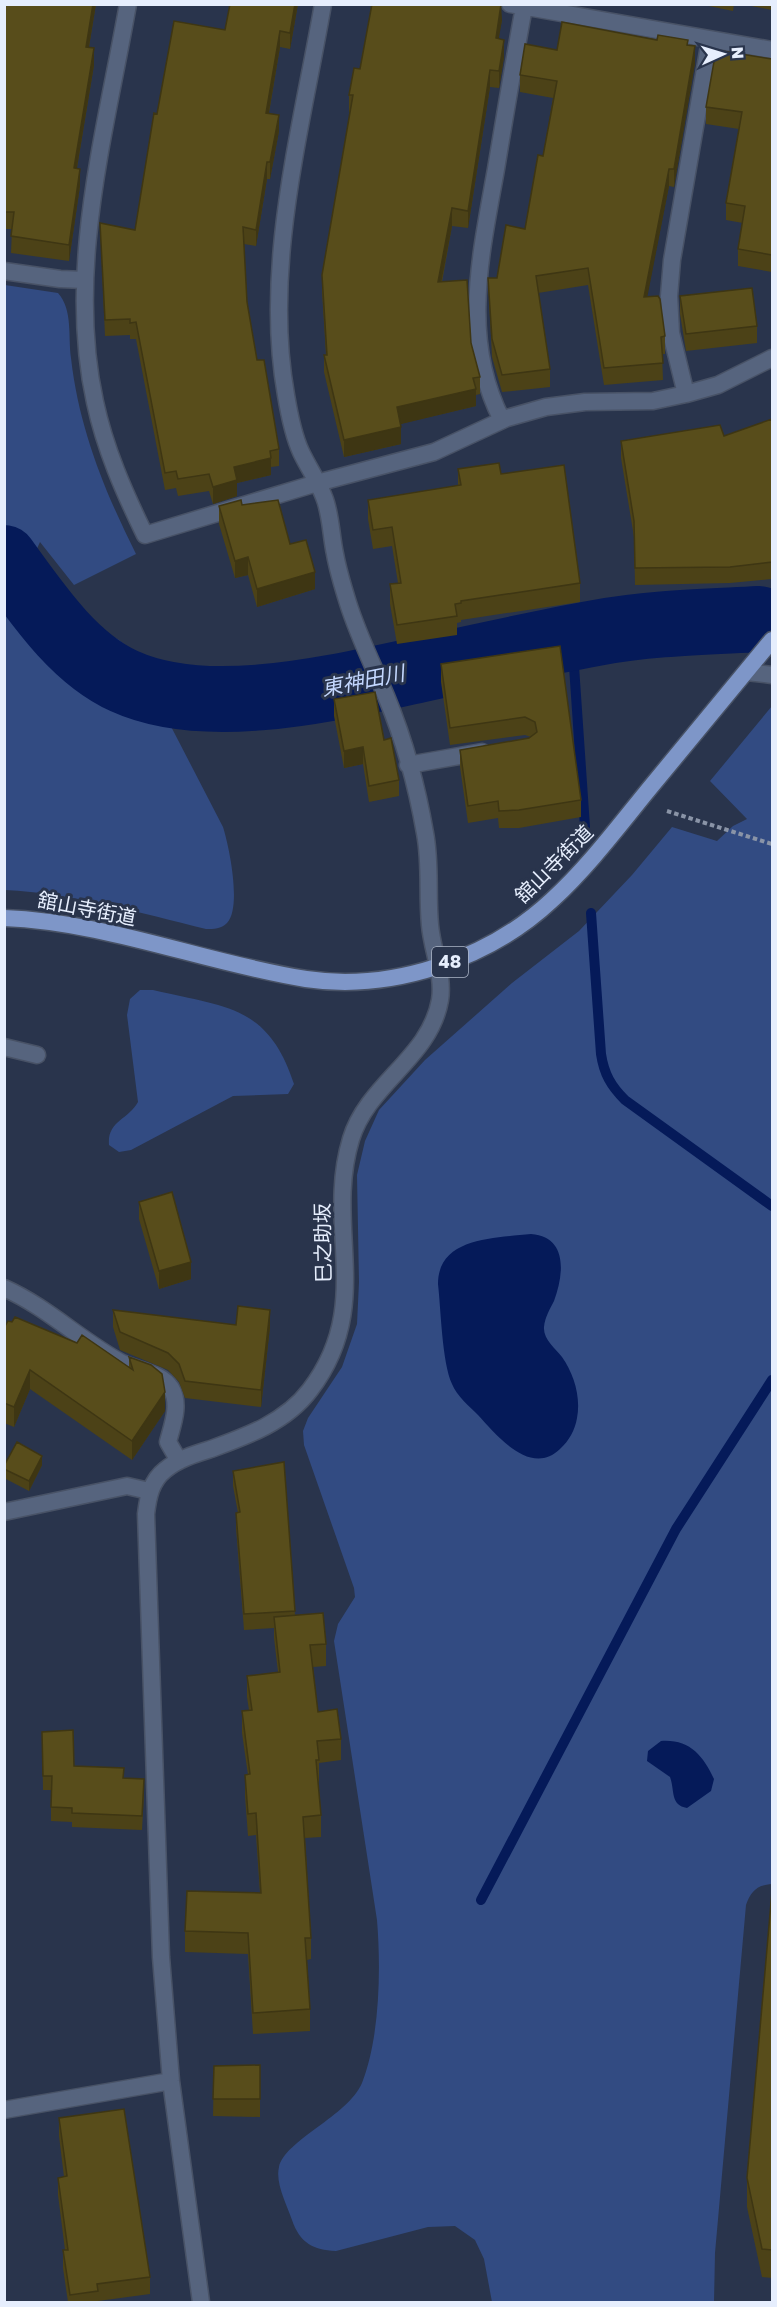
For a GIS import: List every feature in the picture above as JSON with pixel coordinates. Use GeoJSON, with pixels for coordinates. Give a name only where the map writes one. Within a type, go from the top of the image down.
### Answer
{"type":"FeatureCollection","features":[{"type":"Feature","properties":{"kind":"main road","name":"舘山寺街道"},"geometry":{"type":"LineString","coordinates":[[4,918],[99,931],[309,980],[347,981],[384,978],[438,966],[491,944],[522,924],[552,900],[639,802],[770,643]]}},
{"type":"Feature","properties":{"kind":"street"},"geometry":{"type":"LineString","coordinates":[[128,4],[90,220],[85,280],[87,357],[106,446],[122,489],[144,535],[317,483],[434,452],[502,420],[546,407],[585,402],[653,401],[686,394],[718,385],[772,357]]}},
{"type":"Feature","properties":{"kind":"street","name":"巳之助坂"},"geometry":{"type":"LineString","coordinates":[[149,1491],[163,1471],[179,1461],[240,1438],[277,1420],[308,1394],[330,1361],[343,1322],[346,1281],[343,1173],[351,1136],[368,1102],[415,1052],[432,1028],[440,997],[438,966],[430,926],[429,868],[425,834],[408,765],[388,700],[347,600],[335,555],[325,499],[299,448],[286,397],[279,345],[278,292],[282,240],[323,4]]}},
{"type":"Feature","properties":{"kind":"street"},"geometry":{"type":"LineString","coordinates":[[502,420],[492,401],[482,355],[476,298],[517,6],[772,50]]}},
{"type":"Feature","properties":{"kind":"street"},"geometry":{"type":"LineString","coordinates":[[686,394],[670,333],[669,296],[672,260],[710,39]]}},
{"type":"Feature","properties":{"kind":"street"},"geometry":{"type":"LineString","coordinates":[[4,272],[85,280]]}},
{"type":"Feature","properties":{"kind":"street"},"geometry":{"type":"LineString","coordinates":[[747,672],[772,675]]}},
{"type":"Feature","properties":{"kind":"street"},"geometry":{"type":"LineString","coordinates":[[408,765],[504,748]]}},
{"type":"Feature","properties":{"kind":"street"},"geometry":{"type":"LineString","coordinates":[[4,1047],[38,1055]]}},
{"type":"Feature","properties":{"kind":"street"},"geometry":{"type":"LineString","coordinates":[[4,1288],[44,1310],[105,1353],[160,1378],[166,1383],[176,1403],[168,1442],[179,1461]]}},
{"type":"Feature","properties":{"kind":"street"},"geometry":{"type":"LineString","coordinates":[[4,1512],[127,1486],[149,1491],[146,1514],[160,1933],[171,2081],[201,2302]]}},
{"type":"Feature","properties":{"kind":"street"},"geometry":{"type":"LineString","coordinates":[[4,2110],[171,2081]]}},
{"type":"Feature","properties":{"kind":"path"},"geometry":{"type":"LineString","coordinates":[[639,802],[772,844]]}},
{"type":"Feature","properties":{"kind":"shaded area"},"geometry":{"type":"Polygon","coordinates":[[[5,285],[58,293],[63,300],[68,315],[75,384],[87,435],[104,483],[136,554],[74,585],[40,542],[20,591],[21,614],[27,626],[37,637],[51,638],[99,633],[110,635],[133,653],[223,827],[233,876],[234,904],[227,923],[220,928],[206,929],[81,899],[5,890],[5,285]]]}},
{"type":"Feature","properties":{"kind":"shaded area"},"geometry":{"type":"Polygon","coordinates":[[[772,706],[772,1884],[755,1890],[746,1905],[715,2253],[714,2302],[492,2302],[484,2259],[475,2240],[455,2226],[428,2227],[336,2251],[321,2249],[303,2240],[295,2228],[280,2187],[278,2173],[284,2157],[304,2137],[344,2106],[355,2095],[362,2083],[376,2024],[379,1981],[377,1920],[334,1641],[338,1624],[355,1597],[354,1588],[304,1445],[303,1431],[308,1418],[342,1367],[357,1324],[359,1282],[357,1175],[365,1141],[379,1110],[425,1060],[512,983],[579,931],[632,875],[672,827],[717,841],[733,826],[747,819],[710,781],[772,706]]]}},
{"type":"Feature","properties":{"kind":"shaded area"},"geometry":{"type":"Polygon","coordinates":[[[140,990],[153,990],[222,1006],[240,1013],[257,1024],[271,1038],[283,1058],[294,1084],[288,1094],[233,1096],[131,1150],[119,1152],[109,1145],[111,1131],[138,1102],[127,1015],[130,999],[140,990]]]}},
{"type":"Feature","properties":{"kind":"shaded area"},"geometry":{"type":"Polygon","coordinates":[[[531,1234],[552,1242],[560,1258],[560,1280],[545,1320],[544,1331],[547,1339],[570,1371],[576,1386],[578,1402],[576,1422],[569,1439],[549,1456],[538,1458],[526,1456],[505,1442],[454,1388],[444,1350],[438,1284],[441,1269],[447,1257],[458,1249],[486,1239],[531,1234]]]}},
{"type":"Feature","properties":{"kind":"shaded area"},"geometry":{"type":"Polygon","coordinates":[[[661,1741],[680,1743],[694,1750],[714,1779],[711,1791],[687,1808],[675,1801],[670,1777],[647,1761],[648,1751],[661,1741]]]}},
{"type":"Feature","properties":{"kind":"building"},"geometry":{"type":"Polygon","coordinates":[[[4,4],[93,4],[86,47],[94,48],[74,168],[80,169],[69,245],[11,236],[14,212],[4,212],[4,4]]]}},
{"type":"Feature","properties":{"kind":"building"},"geometry":{"type":"Polygon","coordinates":[[[230,4],[295,4],[290,33],[280,31],[266,113],[279,115],[270,162],[267,162],[256,230],[243,227],[247,302],[257,360],[264,360],[279,449],[270,451],[271,458],[234,467],[237,480],[213,487],[209,474],[178,479],[176,471],[165,473],[136,322],[130,323],[130,319],[105,320],[100,223],[135,230],[154,113],[157,114],[174,21],[225,30],[230,4]]]}},
{"type":"Feature","properties":{"kind":"building"},"geometry":{"type":"Polygon","coordinates":[[[372,4],[501,4],[496,38],[504,40],[499,71],[490,70],[468,211],[452,208],[438,282],[467,280],[471,343],[480,377],[473,378],[476,389],[397,407],[401,427],[344,440],[324,355],[327,355],[322,275],[353,95],[349,95],[354,68],[360,69],[372,4]]]}},
{"type":"Feature","properties":{"kind":"building"},"geometry":{"type":"Polygon","coordinates":[[[562,22],[657,40],[658,35],[688,40],[687,45],[695,46],[674,169],[669,169],[644,297],[658,296],[660,299],[665,336],[661,337],[663,363],[604,368],[588,268],[536,276],[550,369],[502,375],[492,339],[488,278],[497,278],[506,225],[525,229],[538,155],[543,156],[557,81],[520,75],[525,44],[557,50],[562,22]]]}},
{"type":"Feature","properties":{"kind":"building"},"geometry":{"type":"Polygon","coordinates":[[[716,50],[772,59],[772,255],[738,249],[745,206],[726,203],[742,112],[706,107],[716,50]]]}},
{"type":"Feature","properties":{"kind":"building"},"geometry":{"type":"Polygon","coordinates":[[[752,288],[757,326],[686,334],[680,296],[752,288]]]}},
{"type":"Feature","properties":{"kind":"building"},"geometry":{"type":"Polygon","coordinates":[[[772,419],[772,562],[730,567],[635,568],[634,521],[621,441],[720,425],[724,436],[772,419]]]}},
{"type":"Feature","properties":{"kind":"building"},"geometry":{"type":"Polygon","coordinates":[[[499,463],[501,474],[564,465],[580,583],[461,601],[455,604],[457,616],[397,625],[390,584],[401,583],[392,527],[373,530],[368,500],[461,485],[458,469],[499,463]]]}},
{"type":"Feature","properties":{"kind":"building"},"geometry":{"type":"Polygon","coordinates":[[[241,500],[242,505],[278,500],[290,544],[306,540],[315,572],[257,589],[248,557],[235,561],[219,506],[241,500]]]}},
{"type":"Feature","properties":{"kind":"building"},"geometry":{"type":"Polygon","coordinates":[[[560,646],[581,800],[519,810],[499,811],[498,801],[468,806],[460,750],[529,738],[537,732],[535,722],[525,717],[450,728],[441,664],[560,646]]]}},
{"type":"Feature","properties":{"kind":"building"},"geometry":{"type":"Polygon","coordinates":[[[375,692],[384,740],[391,738],[399,780],[369,786],[363,747],[344,751],[334,699],[375,692]]]}},
{"type":"Feature","properties":{"kind":"building"},"geometry":{"type":"Polygon","coordinates":[[[172,1192],[191,1262],[159,1271],[139,1202],[172,1192]]]}},
{"type":"Feature","properties":{"kind":"building"},"geometry":{"type":"Polygon","coordinates":[[[238,1306],[270,1310],[261,1390],[185,1381],[179,1364],[168,1353],[120,1332],[113,1310],[236,1325],[238,1306]]]}},
{"type":"Feature","properties":{"kind":"building"},"geometry":{"type":"Polygon","coordinates":[[[15,1317],[77,1343],[82,1335],[133,1370],[129,1357],[151,1365],[162,1374],[165,1392],[132,1441],[30,1370],[14,1407],[4,1403],[4,1328],[8,1321],[12,1322],[15,1317]]]}},
{"type":"Feature","properties":{"kind":"building"},"geometry":{"type":"Polygon","coordinates":[[[17,1442],[42,1456],[29,1481],[4,1469],[17,1442]]]}},
{"type":"Feature","properties":{"kind":"building"},"geometry":{"type":"Polygon","coordinates":[[[284,1462],[295,1611],[244,1614],[236,1513],[240,1512],[233,1471],[284,1462]]]}},
{"type":"Feature","properties":{"kind":"building"},"geometry":{"type":"Polygon","coordinates":[[[323,1613],[326,1644],[310,1645],[318,1712],[337,1709],[341,1739],[317,1741],[319,1760],[316,1760],[321,1815],[303,1817],[311,1938],[305,1938],[310,2009],[253,2013],[248,1933],[185,1931],[187,1891],[261,1893],[256,1813],[248,1814],[245,1775],[250,1774],[242,1711],[252,1710],[247,1676],[280,1672],[274,1617],[323,1613]]]}},
{"type":"Feature","properties":{"kind":"building"},"geometry":{"type":"Polygon","coordinates":[[[73,1730],[74,1766],[124,1768],[123,1778],[144,1779],[142,1816],[72,1813],[72,1808],[51,1807],[52,1776],[43,1776],[42,1732],[73,1730]]]}},
{"type":"Feature","properties":{"kind":"building"},"geometry":{"type":"Polygon","coordinates":[[[772,1891],[772,2250],[762,2249],[747,2178],[772,1891]]]}},
{"type":"Feature","properties":{"kind":"building"},"geometry":{"type":"Polygon","coordinates":[[[260,2065],[260,2099],[213,2099],[214,2066],[260,2065]]]}},
{"type":"Feature","properties":{"kind":"building"},"geometry":{"type":"Polygon","coordinates":[[[124,2109],[150,2277],[97,2284],[98,2291],[70,2295],[63,2250],[68,2250],[58,2178],[67,2176],[59,2118],[124,2109]]]}},
{"type":"Feature","properties":{"kind":"waterway","name":"東神田川"},"geometry":{"type":"LineString","coordinates":[[4,558],[57,627],[88,658],[124,681],[157,692],[193,698],[231,699],[270,696],[348,685],[551,642],[637,627],[759,619],[772,623]]}},
{"type":"Feature","properties":{"kind":"waterway"},"geometry":{"type":"LineString","coordinates":[[572,637],[585,827]]}},
{"type":"Feature","properties":{"kind":"waterway"},"geometry":{"type":"LineString","coordinates":[[591,913],[601,1054],[606,1074],[612,1085],[625,1100],[772,1206]]}},
{"type":"Feature","properties":{"kind":"waterway"},"geometry":{"type":"LineString","coordinates":[[481,1900],[676,1529],[772,1380]]}}]}
